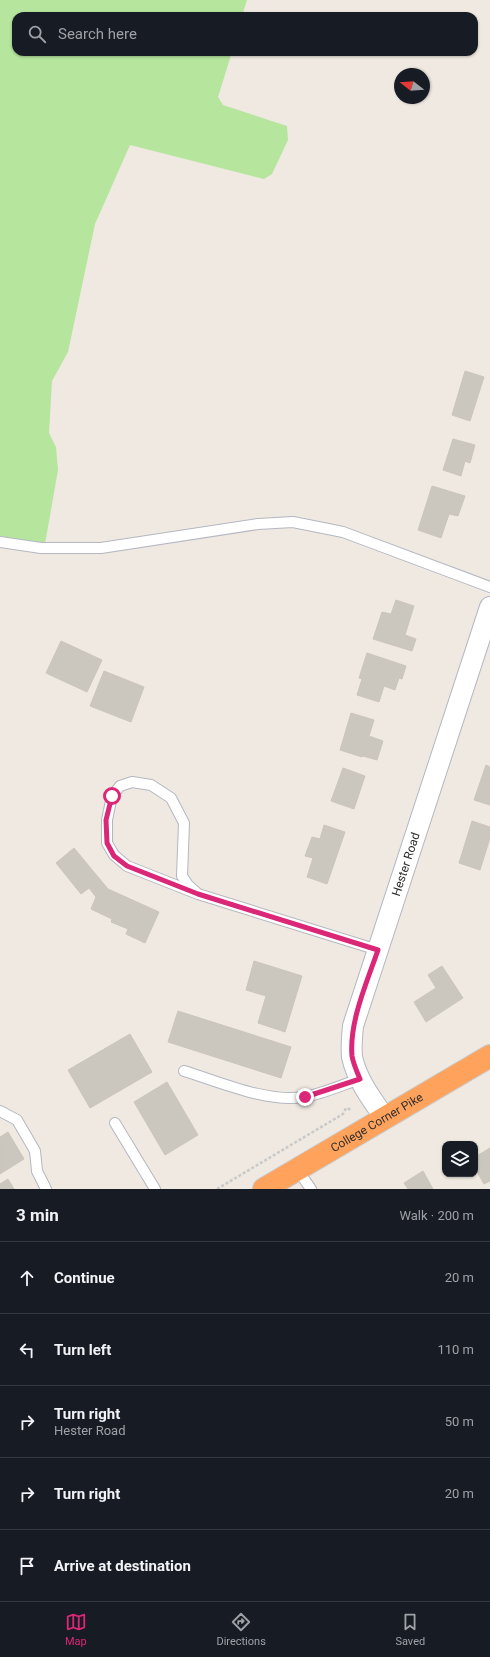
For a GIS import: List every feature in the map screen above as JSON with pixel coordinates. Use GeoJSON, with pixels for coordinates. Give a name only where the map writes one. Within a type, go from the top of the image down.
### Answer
{"type":"FeatureCollection","features":[{"type":"Feature","properties":{"kind":"highway","name":"College Corner Pike"},"geometry":{"type":"LineString","coordinates":[[264,1189],[490,1056]]}},
{"type":"Feature","properties":{"kind":"street","name":"Hester Road"},"geometry":{"type":"LineString","coordinates":[[385,1118],[360,1079],[352,1058],[351,1042],[353,1026],[490,608]]}},
{"type":"Feature","properties":{"kind":"lane"},"geometry":{"type":"LineString","coordinates":[[0,542],[41,548],[101,548],[258,524],[293,522],[343,532],[490,587]]}},
{"type":"Feature","properties":{"kind":"lane"},"geometry":{"type":"LineString","coordinates":[[198,894],[188,885],[182,876],[184,823],[171,798],[151,785],[132,782],[120,786],[112,796],[106,820],[107,843],[114,856],[127,866],[198,894],[378,950]]}},
{"type":"Feature","properties":{"kind":"lane"},"geometry":{"type":"LineString","coordinates":[[184,1071],[266,1096],[285,1099],[305,1097],[360,1079]]}},
{"type":"Feature","properties":{"kind":"lane"},"geometry":{"type":"LineString","coordinates":[[0,1111],[17,1120],[35,1151],[38,1171],[46,1189]]}},
{"type":"Feature","properties":{"kind":"lane"},"geometry":{"type":"LineString","coordinates":[[115,1123],[155,1189]]}},
{"type":"Feature","properties":{"kind":"lane"},"geometry":{"type":"LineString","coordinates":[[297,1170],[311,1189]]}},
{"type":"Feature","properties":{"kind":"path"},"geometry":{"type":"LineString","coordinates":[[217,1189],[343,1114],[346,1108],[352,1110]]}},
{"type":"Feature","properties":{"kind":"green space"},"geometry":{"type":"Polygon","coordinates":[[[0,0],[247,0],[243,12],[12,12],[12,56],[231,56],[218,97],[223,105],[287,126],[288,140],[272,174],[264,179],[130,145],[95,224],[68,352],[52,381],[49,433],[56,447],[58,470],[45,544],[0,536],[0,0]]]}},
{"type":"Feature","properties":{"kind":"building"},"geometry":{"type":"Polygon","coordinates":[[[465,371],[484,377],[470,421],[452,415],[465,371]]]}},
{"type":"Feature","properties":{"kind":"building"},"geometry":{"type":"Polygon","coordinates":[[[453,439],[475,445],[470,463],[465,461],[461,476],[443,470],[453,439]]]}},
{"type":"Feature","properties":{"kind":"building"},"geometry":{"type":"Polygon","coordinates":[[[432,486],[465,496],[458,516],[449,514],[441,538],[418,530],[432,486]]]}},
{"type":"Feature","properties":{"kind":"building"},"geometry":{"type":"Polygon","coordinates":[[[396,600],[414,606],[405,635],[416,639],[412,651],[373,639],[382,612],[391,614],[396,600]]]}},
{"type":"Feature","properties":{"kind":"building"},"geometry":{"type":"Polygon","coordinates":[[[61,641],[102,660],[87,692],[46,673],[61,641]]]}},
{"type":"Feature","properties":{"kind":"building"},"geometry":{"type":"Polygon","coordinates":[[[367,653],[406,666],[402,679],[399,678],[395,690],[384,686],[379,702],[357,695],[362,679],[359,678],[367,653]]]}},
{"type":"Feature","properties":{"kind":"building"},"geometry":{"type":"Polygon","coordinates":[[[104,671],[144,687],[131,722],[90,706],[104,671]]]}},
{"type":"Feature","properties":{"kind":"building"},"geometry":{"type":"Polygon","coordinates":[[[351,713],[374,720],[369,736],[383,741],[377,760],[340,750],[351,713]]]}},
{"type":"Feature","properties":{"kind":"building"},"geometry":{"type":"Polygon","coordinates":[[[486,765],[490,767],[490,805],[474,800],[486,765]]]}},
{"type":"Feature","properties":{"kind":"building"},"geometry":{"type":"Polygon","coordinates":[[[343,768],[365,776],[354,809],[331,801],[343,768]]]}},
{"type":"Feature","properties":{"kind":"building"},"geometry":{"type":"Polygon","coordinates":[[[472,821],[490,827],[490,838],[480,870],[459,863],[472,821]]]}},
{"type":"Feature","properties":{"kind":"building"},"geometry":{"type":"Polygon","coordinates":[[[324,825],[345,832],[327,884],[307,877],[313,858],[305,856],[312,837],[320,839],[324,825]]]}},
{"type":"Feature","properties":{"kind":"building"},"geometry":{"type":"Polygon","coordinates":[[[74,848],[108,889],[159,912],[145,943],[126,934],[128,929],[111,922],[112,919],[91,909],[96,897],[89,888],[81,894],[56,863],[74,848]]]}},
{"type":"Feature","properties":{"kind":"building"},"geometry":{"type":"Polygon","coordinates":[[[254,961],[302,976],[285,1032],[258,1023],[266,996],[246,990],[254,961]]]}},
{"type":"Feature","properties":{"kind":"building"},"geometry":{"type":"Polygon","coordinates":[[[442,966],[463,998],[426,1022],[414,1002],[436,988],[428,975],[442,966]]]}},
{"type":"Feature","properties":{"kind":"building"},"geometry":{"type":"Polygon","coordinates":[[[178,1011],[291,1047],[281,1078],[168,1042],[178,1011]]]}},
{"type":"Feature","properties":{"kind":"building"},"geometry":{"type":"Polygon","coordinates":[[[130,1034],[152,1072],[90,1108],[68,1070],[130,1034]]]}},
{"type":"Feature","properties":{"kind":"building"},"geometry":{"type":"Polygon","coordinates":[[[167,1082],[198,1135],[165,1155],[134,1102],[167,1082]]]}},
{"type":"Feature","properties":{"kind":"building"},"geometry":{"type":"Polygon","coordinates":[[[8,1132],[24,1159],[0,1174],[0,1137],[8,1132]]]}},
{"type":"Feature","properties":{"kind":"building"},"geometry":{"type":"Polygon","coordinates":[[[490,1148],[490,1181],[484,1184],[478,1173],[478,1155],[490,1148]]]}},
{"type":"Feature","properties":{"kind":"building"},"geometry":{"type":"Polygon","coordinates":[[[423,1171],[433,1189],[408,1189],[404,1183],[423,1171]]]}},
{"type":"Feature","properties":{"kind":"building"},"geometry":{"type":"Polygon","coordinates":[[[8,1179],[14,1189],[0,1189],[0,1184],[8,1179]]]}},
{"type":"Feature","properties":{"kind":"route"},"geometry":{"type":"LineString","coordinates":[[112,796],[106,820],[107,843],[114,856],[127,866],[198,894],[378,950],[353,1026],[351,1042],[352,1058],[360,1079],[305,1097]]}}]}
